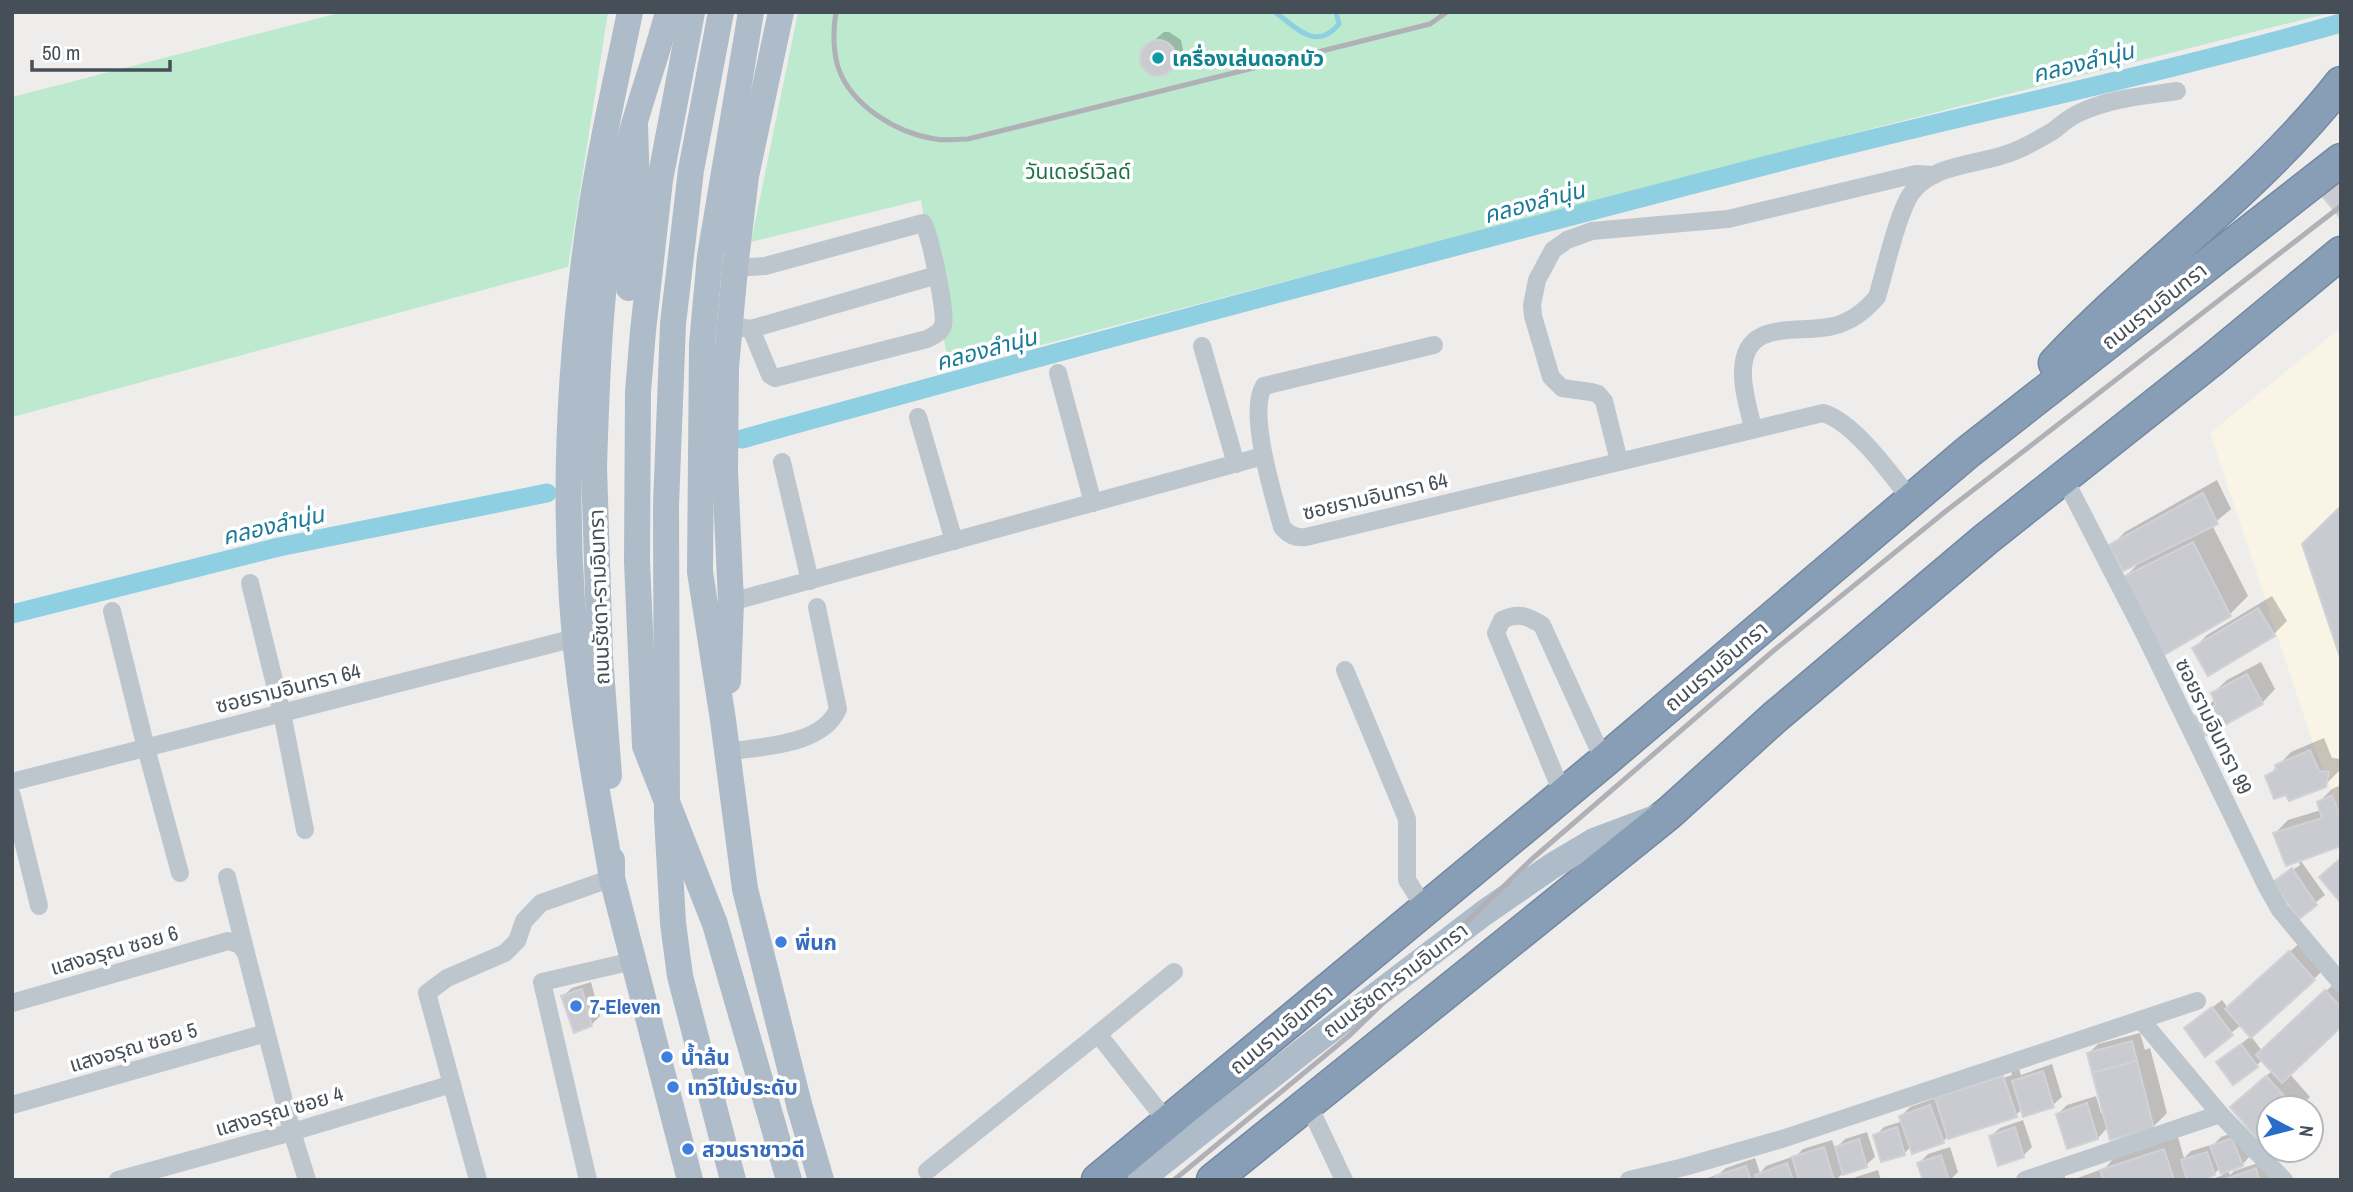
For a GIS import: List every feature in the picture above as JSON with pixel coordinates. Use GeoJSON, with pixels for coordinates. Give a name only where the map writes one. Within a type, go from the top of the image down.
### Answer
{"type":"FeatureCollection","features":[{"type":"Feature","properties":{"kind":"highway"},"geometry":{"type":"LineString","coordinates":[[1968,452],[2073,344],[2293,141],[2341,83]]}},
{"type":"Feature","properties":{"kind":"highway"},"geometry":{"type":"LineString","coordinates":[[2304,189],[2341,149]]}},
{"type":"Feature","properties":{"kind":"highway","name":"ถนนรามอินทรา"},"geometry":{"type":"LineString","coordinates":[[1098,1180],[1426,910],[1968,452],[2341,160]]}},
{"type":"Feature","properties":{"kind":"highway"},"geometry":{"type":"LineString","coordinates":[[1213,1180],[1669,813],[1775,718],[2063,476],[2213,359],[2341,253]]}},
{"type":"Feature","properties":{"kind":"main road"},"geometry":{"type":"LineString","coordinates":[[612,877],[587,737],[575,638],[568,505],[569,449],[576,334],[592,201],[631,12]]}},
{"type":"Feature","properties":{"kind":"main road"},"geometry":{"type":"LineString","coordinates":[[631,12],[638,191],[622,372],[619,514],[629,657],[645,746]]}},
{"type":"Feature","properties":{"kind":"main road","name":"ถนนรัชดา-รามอินทรา"},"geometry":{"type":"LineString","coordinates":[[668,12],[631,136],[614,207],[599,344],[594,467],[596,572],[609,774],[612,877],[690,1180]]}},
{"type":"Feature","properties":{"kind":"main road","name":"ถนนรัชดา-รามอินทรา"},"geometry":{"type":"LineString","coordinates":[[692,12],[660,180],[642,331],[636,503],[638,617],[645,746],[715,924],[789,1180]]}},
{"type":"Feature","properties":{"kind":"main road"},"geometry":{"type":"LineString","coordinates":[[721,12],[690,182],[671,347],[666,505],[667,817],[673,923],[680,976],[733,1180]]}},
{"type":"Feature","properties":{"kind":"main road"},"geometry":{"type":"LineString","coordinates":[[751,12],[710,256],[702,344],[700,572],[745,889],[800,1108],[821,1180]]}},
{"type":"Feature","properties":{"kind":"main road"},"geometry":{"type":"LineString","coordinates":[[723,720],[729,671],[731,603],[725,471],[726,367],[741,327],[735,268],[747,165],[781,12]]}},
{"type":"Feature","properties":{"kind":"main road","name":"ถนนรัชดา-รามอินทรา"},"geometry":{"type":"LineString","coordinates":[[1140,1180],[1484,913],[1594,841],[1669,813]]}},
{"type":"Feature","properties":{"kind":"street"},"geometry":{"type":"LineString","coordinates":[[1619,461],[1604,401],[1598,394],[1562,388],[1551,377],[1532,316],[1537,279],[1553,250],[1567,240],[1592,231],[1728,219],[1916,174],[1934,174],[2016,151],[2078,113],[2093,107],[2117,100],[2177,91]]}},
{"type":"Feature","properties":{"kind":"street"},"geometry":{"type":"LineString","coordinates":[[1753,428],[1744,383],[1745,355],[1754,343],[1767,334],[1778,330],[1835,326],[1851,320],[1869,307],[1877,296],[1904,206],[1912,192],[1934,174]]}},
{"type":"Feature","properties":{"kind":"street"},"geometry":{"type":"LineString","coordinates":[[735,268],[765,266],[920,223],[925,225],[936,275],[944,323],[940,332],[927,339],[775,377],[770,375],[741,327],[936,275]]}},
{"type":"Feature","properties":{"kind":"street","name":"ซอยรามอินทรา 64"},"geometry":{"type":"LineString","coordinates":[[1434,345],[1264,386],[1259,394],[1258,405],[1263,456],[1282,527],[1288,534],[1298,538],[1823,413],[1833,416],[1878,457],[1911,500]]}},
{"type":"Feature","properties":{"kind":"street"},"geometry":{"type":"LineString","coordinates":[[1202,346],[1236,464]]}},
{"type":"Feature","properties":{"kind":"street"},"geometry":{"type":"LineString","coordinates":[[1058,373],[1093,503]]}},
{"type":"Feature","properties":{"kind":"street"},"geometry":{"type":"LineString","coordinates":[[918,417],[954,541]]}},
{"type":"Feature","properties":{"kind":"street"},"geometry":{"type":"LineString","coordinates":[[731,603],[1263,456]]}},
{"type":"Feature","properties":{"kind":"street"},"geometry":{"type":"LineString","coordinates":[[782,462],[810,581]]}},
{"type":"Feature","properties":{"kind":"street","name":"ซอยรามอินทรา 99"},"geometry":{"type":"LineString","coordinates":[[2063,476],[2146,637],[2266,885],[2280,910],[2341,983]]}},
{"type":"Feature","properties":{"kind":"street"},"geometry":{"type":"LineString","coordinates":[[250,583],[282,713],[305,830]]}},
{"type":"Feature","properties":{"kind":"street"},"geometry":{"type":"LineString","coordinates":[[727,752],[810,736],[833,721],[838,709],[817,607]]}},
{"type":"Feature","properties":{"kind":"street"},"geometry":{"type":"LineString","coordinates":[[113,611],[180,873]]}},
{"type":"Feature","properties":{"kind":"street"},"geometry":{"type":"LineString","coordinates":[[1563,795],[1496,633],[1502,620],[1513,615],[1526,615],[1542,625],[1604,761]]}},
{"type":"Feature","properties":{"kind":"street","name":"ซอยรามอินทรา 64"},"geometry":{"type":"LineString","coordinates":[[12,782],[575,638]]}},
{"type":"Feature","properties":{"kind":"street"},"geometry":{"type":"LineString","coordinates":[[1345,670],[1407,819],[1407,880],[1426,910]]}},
{"type":"Feature","properties":{"kind":"street"},"geometry":{"type":"LineString","coordinates":[[12,796],[39,906]]}},
{"type":"Feature","properties":{"kind":"street"},"geometry":{"type":"LineString","coordinates":[[227,877],[292,1132],[307,1180]]}},
{"type":"Feature","properties":{"kind":"street"},"geometry":{"type":"LineString","coordinates":[[478,1180],[427,993],[447,978],[505,953],[517,941],[524,921],[541,903],[612,877]]}},
{"type":"Feature","properties":{"kind":"street","name":"แสงอรุณ ซอย 6"},"geometry":{"type":"LineString","coordinates":[[12,1003],[228,942],[239,944],[246,953]]}},
{"type":"Feature","properties":{"kind":"street"},"geometry":{"type":"LineString","coordinates":[[588,1180],[542,982],[633,961]]}},
{"type":"Feature","properties":{"kind":"street"},"geometry":{"type":"LineString","coordinates":[[927,1171],[1174,972]]}},
{"type":"Feature","properties":{"kind":"street"},"geometry":{"type":"LineString","coordinates":[[1629,1180],[1783,1139],[2197,1001]]}},
{"type":"Feature","properties":{"kind":"street"},"geometry":{"type":"LineString","coordinates":[[2142,1021],[2220,1114],[2284,1180]]}},
{"type":"Feature","properties":{"kind":"street","name":"แสงอรุณ ซอย 5"},"geometry":{"type":"LineString","coordinates":[[12,1105],[266,1033]]}},
{"type":"Feature","properties":{"kind":"street"},"geometry":{"type":"LineString","coordinates":[[1098,1034],[1168,1123]]}},
{"type":"Feature","properties":{"kind":"street","name":"แสงอรุณ ซอย 4"},"geometry":{"type":"LineString","coordinates":[[118,1180],[452,1084]]}},
{"type":"Feature","properties":{"kind":"street"},"geometry":{"type":"LineString","coordinates":[[1308,1104],[1344,1180]]}},
{"type":"Feature","properties":{"kind":"street"},"geometry":{"type":"LineString","coordinates":[[2025,1180],[2220,1114]]}},
{"type":"Feature","properties":{"kind":"shaded area"},"geometry":{"type":"Polygon","coordinates":[[[2341,327],[2341,813],[2314,746],[2210,433],[2341,327]]]}},
{"type":"Feature","properties":{"kind":"green space"},"geometry":{"type":"Polygon","coordinates":[[[343,12],[608,12],[568,267],[12,417],[12,97],[343,12]]]}},
{"type":"Feature","properties":{"kind":"green space","name":"วันเดอร์เวิลด์"},"geometry":{"type":"Polygon","coordinates":[[[798,12],[2333,12],[1874,128],[949,369],[921,200],[751,242],[798,12]]]}},
{"type":"Feature","properties":{"kind":"building","name":"เครื่องเล่นดอกบัว"},"geometry":{"type":"Polygon","coordinates":[[[1158,40],[1170,46],[1176,58],[1170,70],[1158,76],[1146,70],[1140,58],[1146,46],[1158,40]]]}},
{"type":"Feature","properties":{"kind":"building"},"geometry":{"type":"Polygon","coordinates":[[[2341,150],[2341,219],[2307,178],[2341,150]]]}},
{"type":"Feature","properties":{"kind":"building"},"geometry":{"type":"Polygon","coordinates":[[[2203,493],[2218,524],[2123,571],[2109,545],[2203,493]]]}},
{"type":"Feature","properties":{"kind":"building"},"geometry":{"type":"Polygon","coordinates":[[[2341,506],[2341,660],[2302,544],[2341,506]]]}},
{"type":"Feature","properties":{"kind":"building"},"geometry":{"type":"Polygon","coordinates":[[[2193,542],[2231,616],[2164,655],[2123,577],[2193,542]]]}},
{"type":"Feature","properties":{"kind":"building"},"geometry":{"type":"Polygon","coordinates":[[[2258,608],[2275,636],[2208,676],[2192,648],[2258,608]]]}},
{"type":"Feature","properties":{"kind":"building"},"geometry":{"type":"Polygon","coordinates":[[[2247,674],[2263,704],[2203,737],[2192,717],[2216,705],[2211,693],[2247,674]]]}},
{"type":"Feature","properties":{"kind":"building"},"geometry":{"type":"Polygon","coordinates":[[[2310,750],[2319,771],[2329,772],[2326,787],[2289,801],[2286,795],[2274,799],[2265,776],[2277,770],[2275,765],[2310,750]]]}},
{"type":"Feature","properties":{"kind":"building"},"geometry":{"type":"Polygon","coordinates":[[[2332,795],[2341,818],[2341,846],[2286,866],[2273,833],[2322,818],[2317,802],[2332,795]]]}},
{"type":"Feature","properties":{"kind":"building"},"geometry":{"type":"Polygon","coordinates":[[[2341,858],[2341,903],[2319,877],[2341,858]]]}},
{"type":"Feature","properties":{"kind":"building"},"geometry":{"type":"Polygon","coordinates":[[[2292,868],[2317,905],[2299,919],[2273,882],[2292,868]]]}},
{"type":"Feature","properties":{"kind":"building"},"geometry":{"type":"Polygon","coordinates":[[[2289,951],[2315,980],[2251,1038],[2225,1009],[2289,951]]]}},
{"type":"Feature","properties":{"kind":"building","name":"7-Eleven"},"geometry":{"type":"Polygon","coordinates":[[[582,989],[592,1026],[574,1033],[561,996],[582,989]]]}},
{"type":"Feature","properties":{"kind":"building"},"geometry":{"type":"Polygon","coordinates":[[[2325,990],[2341,1007],[2341,1027],[2282,1083],[2256,1055],[2325,990]]]}},
{"type":"Feature","properties":{"kind":"building"},"geometry":{"type":"Polygon","coordinates":[[[2212,1007],[2233,1035],[2205,1057],[2184,1028],[2212,1007]]]}},
{"type":"Feature","properties":{"kind":"building"},"geometry":{"type":"Polygon","coordinates":[[[2132,1041],[2137,1061],[2092,1073],[2087,1053],[2132,1041]]]}},
{"type":"Feature","properties":{"kind":"building"},"geometry":{"type":"Polygon","coordinates":[[[2241,1044],[2258,1067],[2233,1085],[2216,1062],[2241,1044]]]}},
{"type":"Feature","properties":{"kind":"building"},"geometry":{"type":"Polygon","coordinates":[[[2137,1061],[2154,1129],[2110,1140],[2092,1073],[2137,1061]]]}},
{"type":"Feature","properties":{"kind":"building"},"geometry":{"type":"Polygon","coordinates":[[[2043,1071],[2054,1107],[2023,1117],[2012,1081],[2043,1071]]]}},
{"type":"Feature","properties":{"kind":"building"},"geometry":{"type":"Polygon","coordinates":[[[2003,1076],[2017,1117],[1948,1139],[1935,1098],[2003,1076]]]}},
{"type":"Feature","properties":{"kind":"building"},"geometry":{"type":"Polygon","coordinates":[[[2266,1076],[2282,1094],[2255,1094],[2255,1136],[2230,1107],[2266,1076]]]}},
{"type":"Feature","properties":{"kind":"building"},"geometry":{"type":"Polygon","coordinates":[[[2087,1103],[2098,1139],[2067,1149],[2056,1114],[2087,1103]]]}},
{"type":"Feature","properties":{"kind":"building"},"geometry":{"type":"Polygon","coordinates":[[[1930,1105],[1944,1143],[1912,1154],[1899,1116],[1930,1105]]]}},
{"type":"Feature","properties":{"kind":"building"},"geometry":{"type":"Polygon","coordinates":[[[1897,1127],[1905,1155],[1881,1162],[1873,1135],[1897,1127]]]}},
{"type":"Feature","properties":{"kind":"building"},"geometry":{"type":"Polygon","coordinates":[[[2015,1127],[2024,1157],[1998,1166],[1989,1136],[2015,1127]]]}},
{"type":"Feature","properties":{"kind":"building"},"geometry":{"type":"Polygon","coordinates":[[[2232,1138],[2243,1166],[2221,1174],[2210,1146],[2232,1138]]]}},
{"type":"Feature","properties":{"kind":"building"},"geometry":{"type":"Polygon","coordinates":[[[1859,1139],[1867,1167],[1843,1175],[1835,1147],[1859,1139]]]}},
{"type":"Feature","properties":{"kind":"building"},"geometry":{"type":"Polygon","coordinates":[[[1824,1147],[1834,1180],[1799,1180],[1792,1157],[1824,1147]]]}},
{"type":"Feature","properties":{"kind":"building"},"geometry":{"type":"Polygon","coordinates":[[[2164,1149],[2174,1180],[2103,1180],[2100,1170],[2164,1149]]]}},
{"type":"Feature","properties":{"kind":"building"},"geometry":{"type":"Polygon","coordinates":[[[2207,1152],[2215,1175],[2203,1180],[2187,1180],[2181,1160],[2207,1152]]]}},
{"type":"Feature","properties":{"kind":"building"},"geometry":{"type":"Polygon","coordinates":[[[1941,1155],[1949,1180],[1923,1180],[1917,1163],[1941,1155]]]}},
{"type":"Feature","properties":{"kind":"building"},"geometry":{"type":"Polygon","coordinates":[[[1787,1163],[1793,1180],[1757,1180],[1755,1175],[1787,1163]]]}},
{"type":"Feature","properties":{"kind":"building"},"geometry":{"type":"Polygon","coordinates":[[[1746,1166],[1751,1180],[1716,1180],[1715,1176],[1746,1166]]]}},
{"type":"Feature","properties":{"kind":"building"},"geometry":{"type":"Polygon","coordinates":[[[2256,1168],[2259,1180],[2223,1180],[2256,1168]]]}},
{"type":"Feature","properties":{"kind":"waterway"},"geometry":{"type":"LineString","coordinates":[[1275,12],[1299,30],[1314,37],[1331,32],[1339,24],[1336,12]]}},
{"type":"Feature","properties":{"kind":"waterway","name":"คลองลำนุ่น"},"geometry":{"type":"LineString","coordinates":[[742,439],[1633,200],[2341,23]]}},
{"type":"Feature","properties":{"kind":"waterway","name":"คลองลำนุ่น"},"geometry":{"type":"LineString","coordinates":[[12,614],[279,547],[547,493]]}},
{"type":"Feature","properties":{"kind":"railway"},"geometry":{"type":"LineString","coordinates":[[836,12],[836,61],[853,94],[891,124],[920,136],[948,140],[968,139],[1430,24],[1447,12]]}},
{"type":"Feature","properties":{"kind":"railway"},"geometry":{"type":"LineString","coordinates":[[1174,1180],[1350,1035],[1532,859],[1772,652],[1946,511],[2341,206]]}},
{"type":"Feature","properties":{"kind":"place","name":"เครื่องเล่นดอกบัว"},"geometry":{"type":"Point","coordinates":[1158,58]}},
{"type":"Feature","properties":{"kind":"place","name":"พี่นก"},"geometry":{"type":"Point","coordinates":[781,942]}},
{"type":"Feature","properties":{"kind":"place","name":"7-Eleven"},"geometry":{"type":"Point","coordinates":[576,1006]}},
{"type":"Feature","properties":{"kind":"place","name":"น้ำล้น"},"geometry":{"type":"Point","coordinates":[667,1057]}},
{"type":"Feature","properties":{"kind":"place","name":"เทวีไม้ประดับ"},"geometry":{"type":"Point","coordinates":[673,1087]}},
{"type":"Feature","properties":{"kind":"place","name":"สวนราชาวดี"},"geometry":{"type":"Point","coordinates":[688,1149]}}]}
